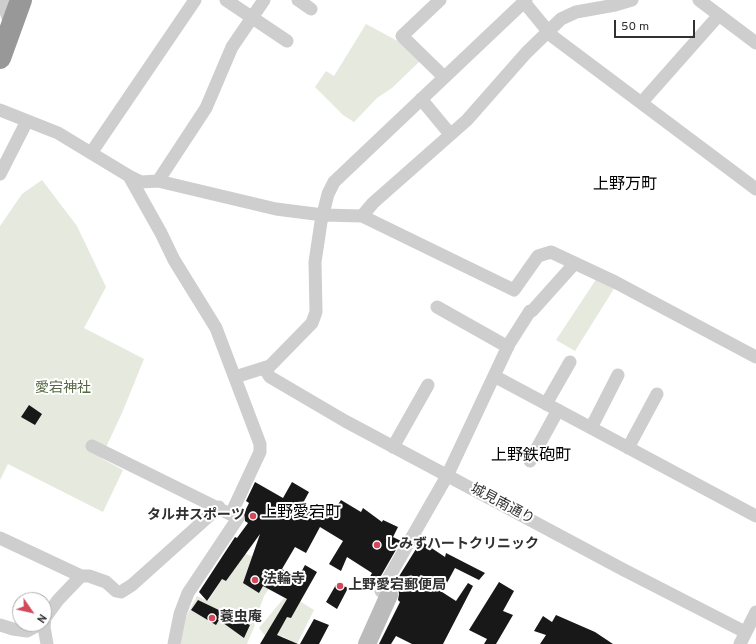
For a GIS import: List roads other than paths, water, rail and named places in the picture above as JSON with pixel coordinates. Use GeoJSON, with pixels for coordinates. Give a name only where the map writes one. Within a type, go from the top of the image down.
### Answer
{"type":"FeatureCollection","features":[{"type":"Feature","properties":{"kind":"highway"},"geometry":{"type":"LineString","coordinates":[[0,58],[21,0]]}},
{"type":"Feature","properties":{"kind":"street"},"geometry":{"type":"LineString","coordinates":[[2,0],[11,27]]}},
{"type":"Feature","properties":{"kind":"street"},"geometry":{"type":"LineString","coordinates":[[91,153],[195,0]]}},
{"type":"Feature","properties":{"kind":"street"},"geometry":{"type":"LineString","coordinates":[[226,0],[287,40]]}},
{"type":"Feature","properties":{"kind":"street"},"geometry":{"type":"LineString","coordinates":[[158,182],[206,108],[232,48],[264,0]]}},
{"type":"Feature","properties":{"kind":"street"},"geometry":{"type":"LineString","coordinates":[[298,0],[311,9]]}},
{"type":"Feature","properties":{"kind":"street"},"geometry":{"type":"LineString","coordinates":[[440,0],[402,36],[444,77]]}},
{"type":"Feature","properties":{"kind":"street"},"geometry":{"type":"LineString","coordinates":[[362,216],[373,203],[467,120],[526,52],[561,19],[576,12],[627,3],[632,0]]}},
{"type":"Feature","properties":{"kind":"street"},"geometry":{"type":"LineString","coordinates":[[699,0],[756,43]]}},
{"type":"Feature","properties":{"kind":"street"},"geometry":{"type":"LineString","coordinates":[[235,377],[270,366],[312,323],[316,312],[317,303],[315,262],[328,194],[334,182],[525,1],[552,36],[756,189]]}},
{"type":"Feature","properties":{"kind":"street"},"geometry":{"type":"LineString","coordinates":[[642,102],[719,15]]}},
{"type":"Feature","properties":{"kind":"street"},"geometry":{"type":"LineString","coordinates":[[421,99],[450,134]]}},
{"type":"Feature","properties":{"kind":"street"},"geometry":{"type":"LineString","coordinates":[[0,110],[58,133],[141,182],[158,182],[276,209],[324,215],[362,216],[514,290],[538,256],[551,252],[756,357]]}},
{"type":"Feature","properties":{"kind":"street"},"geometry":{"type":"LineString","coordinates":[[0,174],[27,121]]}},
{"type":"Feature","properties":{"kind":"street"},"geometry":{"type":"LineString","coordinates":[[129,176],[161,232],[174,260],[216,328],[260,444],[260,452],[231,514]]}},
{"type":"Feature","properties":{"kind":"street"},"geometry":{"type":"LineString","coordinates":[[368,644],[385,593],[447,476],[508,347],[530,311],[532,311],[575,263]]}},
{"type":"Feature","properties":{"kind":"street"},"geometry":{"type":"LineString","coordinates":[[437,307],[508,347]]}},
{"type":"Feature","properties":{"kind":"street"},"geometry":{"type":"LineString","coordinates":[[546,404],[570,362]]}},
{"type":"Feature","properties":{"kind":"street","name":"城見南通り"},"geometry":{"type":"LineString","coordinates":[[264,368],[270,377],[345,422],[743,638]]}},
{"type":"Feature","properties":{"kind":"street"},"geometry":{"type":"LineString","coordinates":[[591,428],[618,375]]}},
{"type":"Feature","properties":{"kind":"street"},"geometry":{"type":"LineString","coordinates":[[494,376],[756,516]]}},
{"type":"Feature","properties":{"kind":"street"},"geometry":{"type":"LineString","coordinates":[[393,447],[428,385]]}},
{"type":"Feature","properties":{"kind":"street"},"geometry":{"type":"LineString","coordinates":[[628,448],[657,394]]}},
{"type":"Feature","properties":{"kind":"street"},"geometry":{"type":"LineString","coordinates":[[530,461],[558,410]]}},
{"type":"Feature","properties":{"kind":"street"},"geometry":{"type":"LineString","coordinates":[[92,446],[219,507],[238,518],[188,593],[180,614],[174,644]]}},
{"type":"Feature","properties":{"kind":"street"},"geometry":{"type":"LineString","coordinates":[[0,538],[81,576],[89,576],[106,582],[116,591],[121,592],[132,585],[219,507]]}},
{"type":"Feature","properties":{"kind":"street"},"geometry":{"type":"LineString","coordinates":[[52,608],[81,576]]}},
{"type":"Feature","properties":{"kind":"street"},"geometry":{"type":"LineString","coordinates":[[743,638],[756,612]]}},
{"type":"Feature","properties":{"kind":"street"},"geometry":{"type":"LineString","coordinates":[[0,624],[12,629]]}},
{"type":"Feature","properties":{"kind":"street"},"geometry":{"type":"LineString","coordinates":[[45,632],[47,644]]}},
{"type":"Feature","properties":{"kind":"place","name":"タル井スポーツ"},"geometry":{"type":"Point","coordinates":[253,516]}},
{"type":"Feature","properties":{"kind":"place","name":"しみずハートクリニック"},"geometry":{"type":"Point","coordinates":[377,545]}},
{"type":"Feature","properties":{"kind":"place","name":"法輪寺"},"geometry":{"type":"Point","coordinates":[255,580]}},
{"type":"Feature","properties":{"kind":"place","name":"上野愛宕郵便局"},"geometry":{"type":"Point","coordinates":[340,586]}},
{"type":"Feature","properties":{"kind":"place","name":"蓑虫庵"},"geometry":{"type":"Point","coordinates":[212,618]}},
{"type":"Feature","properties":{"kind":"district","name":"上野万町"},"geometry":{"type":"Point","coordinates":[625,186]}},
{"type":"Feature","properties":{"kind":"district","name":"上野鉄砲町"},"geometry":{"type":"Point","coordinates":[531,457]}},
{"type":"Feature","properties":{"kind":"district","name":"上野愛宕町"},"geometry":{"type":"Point","coordinates":[301,514]}},
{"type":"Feature","properties":{"kind":"park label","name":"愛宕神社"},"geometry":{"type":"Point","coordinates":[63,389]}}]}
